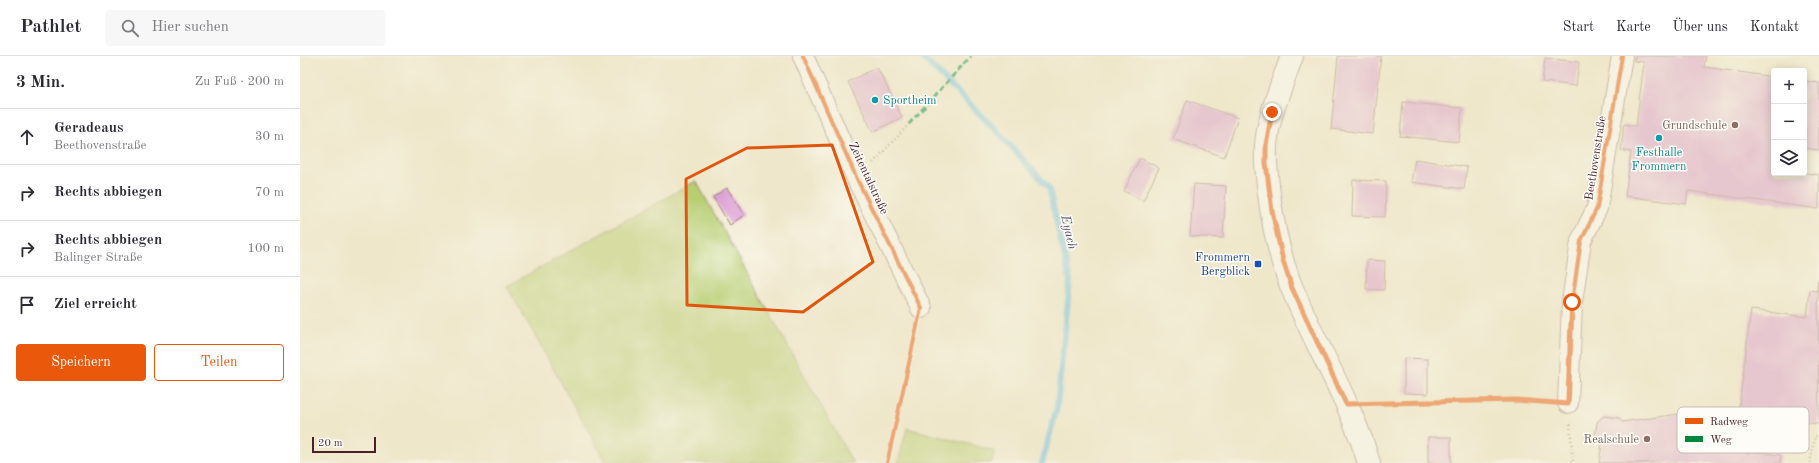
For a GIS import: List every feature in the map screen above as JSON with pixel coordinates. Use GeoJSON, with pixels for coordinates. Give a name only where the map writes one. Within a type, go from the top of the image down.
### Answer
{"type":"FeatureCollection","features":[{"type":"Feature","properties":{"kind":"main road"},"geometry":{"type":"LineString","coordinates":[[1292,56],[1272,112],[1266,145],[1266,163],[1272,211],[1283,261],[1292,288],[1346,404],[1370,463]]}},
{"type":"Feature","properties":{"kind":"street","name":"Zeitentalstraße"},"geometry":{"type":"LineString","coordinates":[[803,56],[857,179],[921,308]]}},
{"type":"Feature","properties":{"kind":"street","name":"Beethovenstraße"},"geometry":{"type":"LineString","coordinates":[[1568,404],[1572,302],[1581,241],[1597,208],[1622,56]]}},
{"type":"Feature","properties":{"kind":"path"},"geometry":{"type":"LineString","coordinates":[[857,179],[909,124]]}},
{"type":"Feature","properties":{"kind":"path"},"geometry":{"type":"LineString","coordinates":[[1346,404],[1516,400],[1568,404],[1573,463]]}},
{"type":"Feature","properties":{"kind":"path"},"geometry":{"type":"LineString","coordinates":[[1810,463],[1815,436],[1819,437]]}},
{"type":"Feature","properties":{"kind":"highlighted area"},"geometry":{"type":"Polygon","coordinates":[[[832,145],[873,262],[803,312],[687,305],[686,179],[747,148],[832,145]]]}},
{"type":"Feature","properties":{"kind":"green space"},"geometry":{"type":"Polygon","coordinates":[[[696,181],[853,463],[606,463],[507,286],[696,181]]]}},
{"type":"Feature","properties":{"kind":"green space"},"geometry":{"type":"Polygon","coordinates":[[[907,428],[995,451],[991,463],[898,463],[907,428]]]}},
{"type":"Feature","properties":{"kind":"building"},"geometry":{"type":"Polygon","coordinates":[[[1338,56],[1381,56],[1373,134],[1331,129],[1338,56]]]}},
{"type":"Feature","properties":{"kind":"building"},"geometry":{"type":"Polygon","coordinates":[[[1635,56],[1706,56],[1704,67],[1771,77],[1771,176],[1807,176],[1807,173],[1819,175],[1819,209],[1688,191],[1686,204],[1625,196],[1631,152],[1621,150],[1624,124],[1636,126],[1644,62],[1634,61],[1635,56]]]}},
{"type":"Feature","properties":{"kind":"building"},"geometry":{"type":"Polygon","coordinates":[[[1545,58],[1579,62],[1576,86],[1542,82],[1545,58]]]}},
{"type":"Feature","properties":{"kind":"building","name":"Sportheim"},"geometry":{"type":"Polygon","coordinates":[[[877,67],[902,117],[873,132],[848,82],[877,67]]]}},
{"type":"Feature","properties":{"kind":"building"},"geometry":{"type":"Polygon","coordinates":[[[1807,81],[1819,83],[1819,150],[1807,148],[1807,81]]]}},
{"type":"Feature","properties":{"kind":"building"},"geometry":{"type":"Polygon","coordinates":[[[1187,100],[1238,118],[1224,157],[1173,139],[1187,100]]]}},
{"type":"Feature","properties":{"kind":"building"},"geometry":{"type":"Polygon","coordinates":[[[1403,102],[1462,108],[1459,142],[1400,136],[1403,102]]]}},
{"type":"Feature","properties":{"kind":"building"},"geometry":{"type":"Polygon","coordinates":[[[1140,158],[1159,168],[1143,201],[1124,191],[1140,158]]]}},
{"type":"Feature","properties":{"kind":"building"},"geometry":{"type":"Polygon","coordinates":[[[1415,159],[1467,167],[1464,189],[1411,182],[1415,159]]]}},
{"type":"Feature","properties":{"kind":"building"},"geometry":{"type":"Polygon","coordinates":[[[1353,180],[1386,181],[1385,217],[1352,216],[1353,180]]]}},
{"type":"Feature","properties":{"kind":"building"},"geometry":{"type":"Polygon","coordinates":[[[1194,184],[1226,186],[1223,238],[1190,236],[1194,184]]]}},
{"type":"Feature","properties":{"kind":"building"},"geometry":{"type":"Polygon","coordinates":[[[727,188],[744,215],[730,225],[713,197],[727,188]]]}},
{"type":"Feature","properties":{"kind":"building"},"geometry":{"type":"Polygon","coordinates":[[[1367,260],[1385,261],[1384,290],[1366,289],[1367,260]]]}},
{"type":"Feature","properties":{"kind":"building"},"geometry":{"type":"Polygon","coordinates":[[[1818,280],[1819,424],[1809,423],[1809,407],[1739,407],[1751,310],[1807,317],[1810,290],[1817,291],[1818,280]]]}},
{"type":"Feature","properties":{"kind":"building"},"geometry":{"type":"Polygon","coordinates":[[[1404,358],[1428,359],[1428,394],[1404,393],[1404,358]]]}},
{"type":"Feature","properties":{"kind":"building","name":"Realschule"},"geometry":{"type":"Polygon","coordinates":[[[1677,414],[1677,453],[1766,453],[1781,455],[1780,463],[1599,463],[1602,444],[1595,437],[1597,422],[1604,416],[1619,418],[1622,422],[1677,414]]]}},
{"type":"Feature","properties":{"kind":"building"},"geometry":{"type":"Polygon","coordinates":[[[1428,437],[1451,437],[1451,463],[1428,463],[1428,437]]]}},
{"type":"Feature","properties":{"kind":"waterway","name":"Eyach"},"geometry":{"type":"LineString","coordinates":[[921,56],[994,128],[1049,188],[1070,281],[1057,407],[1042,463]]}},
{"type":"Feature","properties":{"kind":"marked path"},"geometry":{"type":"LineString","coordinates":[[909,124],[971,56]]}},
{"type":"Feature","properties":{"kind":"cycle path"},"geometry":{"type":"LineString","coordinates":[[803,56],[857,179],[921,308],[887,463]]}},
{"type":"Feature","properties":{"kind":"cycle path"},"geometry":{"type":"LineString","coordinates":[[1568,403],[1572,302],[1581,241],[1597,208],[1622,56]]}},
{"type":"Feature","properties":{"kind":"place","name":"Sportheim"},"geometry":{"type":"Point","coordinates":[875,100]}},
{"type":"Feature","properties":{"kind":"place","name":"Grundschule"},"geometry":{"type":"Point","coordinates":[1735,125]}},
{"type":"Feature","properties":{"kind":"place","name":"Festhalle Frommern"},"geometry":{"type":"Point","coordinates":[1659,138]}},
{"type":"Feature","properties":{"kind":"place","name":"Frommern Bergblick"},"geometry":{"type":"Point","coordinates":[1258,264]}},
{"type":"Feature","properties":{"kind":"place","name":"Realschule"},"geometry":{"type":"Point","coordinates":[1647,439]}},
{"type":"Feature","properties":{"kind":"route"},"geometry":{"type":"LineString","coordinates":[[1272,112],[1266,145],[1266,163],[1272,211],[1283,261],[1292,288],[1346,404],[1516,400],[1568,404],[1572,302]]}}]}
